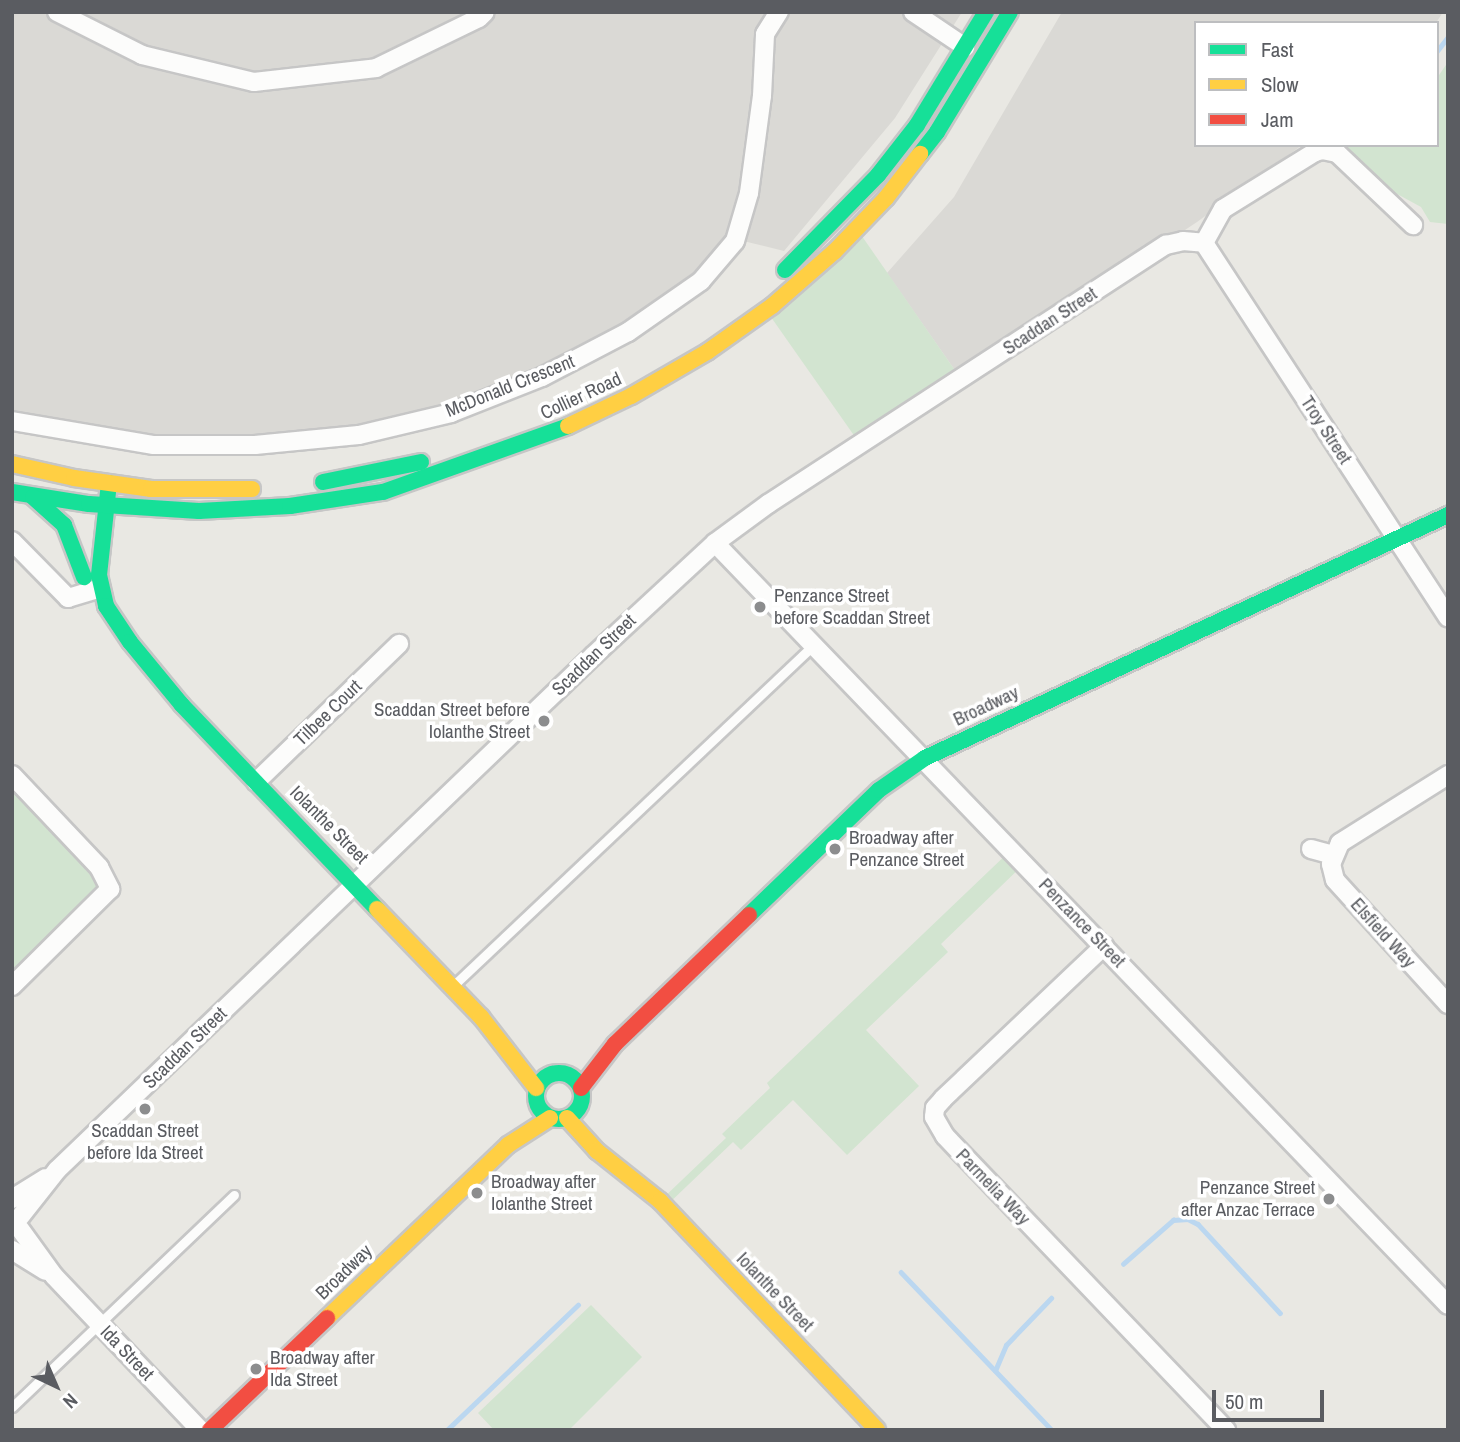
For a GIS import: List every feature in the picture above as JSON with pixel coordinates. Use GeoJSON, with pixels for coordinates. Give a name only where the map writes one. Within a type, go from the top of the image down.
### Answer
{"type":"FeatureCollection","features":[{"type":"Feature","properties":{"kind":"street"},"geometry":{"type":"LineString","coordinates":[[57,12],[142,55],[254,82],[376,68],[479,18],[485,12]]}},
{"type":"Feature","properties":{"kind":"street","name":"McDonald Crescent"},"geometry":{"type":"LineString","coordinates":[[12,421],[154,445],[255,445],[359,435],[451,413],[542,377],[628,332],[701,281],[736,241],[749,193],[762,96],[765,34],[779,12]]}},
{"type":"Feature","properties":{"kind":"street"},"geometry":{"type":"LineString","coordinates":[[914,12],[965,47]]}},
{"type":"Feature","properties":{"kind":"street"},"geometry":{"type":"LineString","coordinates":[[777,277],[806,252],[878,175],[917,125],[986,12]]}},
{"type":"Feature","properties":{"kind":"street","name":"Collier Road"},"geometry":{"type":"LineString","coordinates":[[12,492],[88,511],[107,505],[199,511],[290,506],[383,492],[496,456],[554,433],[631,396],[706,352],[772,306],[834,252],[886,198],[937,132],[1010,12]]}},
{"type":"Feature","properties":{"kind":"street"},"geometry":{"type":"LineString","coordinates":[[1204,243],[1223,209],[1322,150],[1337,153],[1413,225]]}},
{"type":"Feature","properties":{"kind":"street","name":"Scaddan Street"},"geometry":{"type":"LineString","coordinates":[[15,1217],[57,1170],[715,543],[768,504],[1166,245],[1183,241],[1204,243]]}},
{"type":"Feature","properties":{"kind":"street","name":"Troy Street"},"geometry":{"type":"LineString","coordinates":[[1204,243],[1448,618]]}},
{"type":"Feature","properties":{"kind":"street","name":"Collier Road"},"geometry":{"type":"LineString","coordinates":[[303,485],[409,466],[511,432],[641,372],[685,345]]}},
{"type":"Feature","properties":{"kind":"street"},"geometry":{"type":"LineString","coordinates":[[12,464],[92,481],[151,489],[266,489]]}},
{"type":"Feature","properties":{"kind":"street"},"geometry":{"type":"LineString","coordinates":[[88,511],[92,481]]}},
{"type":"Feature","properties":{"kind":"street","name":"Iolanthe Street"},"geometry":{"type":"LineString","coordinates":[[91,586],[109,482]]}},
{"type":"Feature","properties":{"kind":"street"},"geometry":{"type":"LineString","coordinates":[[12,541],[68,598],[91,586],[64,525],[33,497]]}},
{"type":"Feature","properties":{"kind":"street","name":"Broadway"},"geometry":{"type":"LineString","coordinates":[[581,1096],[615,1044],[879,790],[925,758],[1448,515]]}},
{"type":"Feature","properties":{"kind":"street","name":"Iolanthe Street"},"geometry":{"type":"LineString","coordinates":[[85,540],[91,586],[146,664],[481,1017],[487,1028],[518,1061],[536,1096]]}},
{"type":"Feature","properties":{"kind":"street","name":"Penzance Street"},"geometry":{"type":"LineString","coordinates":[[715,543],[812,646],[925,758],[1448,1305]]}},
{"type":"Feature","properties":{"kind":"street","name":"Tilbee Court"},"geometry":{"type":"LineString","coordinates":[[256,782],[399,644]]}},
{"type":"Feature","properties":{"kind":"street"},"geometry":{"type":"LineString","coordinates":[[12,775],[99,867],[110,889],[12,986]]}},
{"type":"Feature","properties":{"kind":"street"},"geometry":{"type":"LineString","coordinates":[[1311,849],[1334,855],[1340,843],[1448,775]]}},
{"type":"Feature","properties":{"kind":"street","name":"Elsfield Way"},"geometry":{"type":"LineString","coordinates":[[1334,855],[1331,864],[1335,880],[1448,1004]]}},
{"type":"Feature","properties":{"kind":"street","name":"Parmelia Way"},"geometry":{"type":"LineString","coordinates":[[1104,946],[943,1099],[935,1108],[934,1117],[945,1136],[1226,1430]]}},
{"type":"Feature","properties":{"kind":"street","name":"Iolanthe Street"},"geometry":{"type":"LineString","coordinates":[[481,1017],[509,1029],[536,1061],[560,1073]]}},
{"type":"Feature","properties":{"kind":"street","name":"Broadway"},"geometry":{"type":"LineString","coordinates":[[560,1073],[615,1044]]}},
{"type":"Feature","properties":{"kind":"street"},"geometry":{"type":"LineString","coordinates":[[560,1073],[581,1096],[567,1118],[550,1118],[536,1096],[540,1081],[560,1073]]}},
{"type":"Feature","properties":{"kind":"street","name":"Broadway"},"geometry":{"type":"LineString","coordinates":[[508,1145],[536,1096]]}},
{"type":"Feature","properties":{"kind":"street","name":"Iolanthe Street"},"geometry":{"type":"LineString","coordinates":[[581,1096],[643,1185],[877,1430]]}},
{"type":"Feature","properties":{"kind":"street","name":"Broadway"},"geometry":{"type":"LineString","coordinates":[[210,1430],[508,1145],[550,1118]]}},
{"type":"Feature","properties":{"kind":"street","name":"Iolanthe Street"},"geometry":{"type":"LineString","coordinates":[[567,1118],[597,1151],[643,1185]]}},
{"type":"Feature","properties":{"kind":"street","name":"Ida Street"},"geometry":{"type":"LineString","coordinates":[[15,1217],[54,1276],[200,1430]]}},
{"type":"Feature","properties":{"kind":"street","name":"Ida Street"},"geometry":{"type":"LineString","coordinates":[[12,1250],[54,1276]]}},
{"type":"Feature","properties":{"kind":"lane"},"geometry":{"type":"LineString","coordinates":[[451,987],[812,646]]}},
{"type":"Feature","properties":{"kind":"lane"},"geometry":{"type":"LineString","coordinates":[[12,1407],[234,1195]]}},
{"type":"Feature","properties":{"kind":"shaded area"},"geometry":{"type":"Polygon","coordinates":[[[12,12],[962,12],[895,118],[784,251],[739,240],[629,333],[450,414],[230,445],[12,421],[12,12]]]}},
{"type":"Feature","properties":{"kind":"shaded area"},"geometry":{"type":"Polygon","coordinates":[[[1062,12],[1443,12],[1437,21],[1194,21],[1194,147],[1299,147],[1197,222],[961,379],[887,273],[954,197],[1062,12]]]}},
{"type":"Feature","properties":{"kind":"green space"},"geometry":{"type":"Polygon","coordinates":[[[1448,62],[1448,224],[1430,222],[1421,207],[1388,189],[1343,150],[1345,147],[1439,147],[1439,75],[1448,62]]]}},
{"type":"Feature","properties":{"kind":"green space"},"geometry":{"type":"Polygon","coordinates":[[[857,229],[961,379],[860,444],[766,310],[857,229]]]}},
{"type":"Feature","properties":{"kind":"green space"},"geometry":{"type":"Polygon","coordinates":[[[12,775],[110,889],[12,986],[12,775]]]}},
{"type":"Feature","properties":{"kind":"green space"},"geometry":{"type":"Polygon","coordinates":[[[1012,849],[1025,863],[941,944],[948,952],[866,1030],[919,1086],[847,1155],[793,1100],[741,1150],[733,1142],[665,1207],[660,1201],[726,1138],[722,1134],[770,1088],[767,1083],[1012,849]]]}},
{"type":"Feature","properties":{"kind":"green space"},"geometry":{"type":"Polygon","coordinates":[[[591,1305],[642,1357],[569,1430],[494,1430],[478,1413],[591,1305]]]}},
{"type":"Feature","properties":{"kind":"waterway"},"geometry":{"type":"LineString","coordinates":[[1439,48],[1448,37]]}},
{"type":"Feature","properties":{"kind":"waterway"},"geometry":{"type":"LineString","coordinates":[[1123,1264],[1173,1220],[1188,1219],[1198,1224],[1280,1313]]}},
{"type":"Feature","properties":{"kind":"waterway"},"geometry":{"type":"LineString","coordinates":[[901,1272],[1052,1430]]}},
{"type":"Feature","properties":{"kind":"waterway"},"geometry":{"type":"LineString","coordinates":[[995,1371],[1006,1345],[1051,1298]]}},
{"type":"Feature","properties":{"kind":"waterway"},"geometry":{"type":"LineString","coordinates":[[447,1430],[578,1305]]}},
{"type":"Feature","properties":{"kind":"traffic: fast"},"geometry":{"type":"LineString","coordinates":[[785,270],[878,175],[917,125],[986,12]]}},
{"type":"Feature","properties":{"kind":"traffic: fast"},"geometry":{"type":"LineString","coordinates":[[920,154],[937,132],[1010,12]]}},
{"type":"Feature","properties":{"kind":"traffic: fast"},"geometry":{"type":"LineString","coordinates":[[12,492],[89,504],[199,511],[290,506],[383,492],[568,426]]}},
{"type":"Feature","properties":{"kind":"traffic: fast"},"geometry":{"type":"LineString","coordinates":[[323,482],[421,462]]}},
{"type":"Feature","properties":{"kind":"traffic: fast"},"geometry":{"type":"LineString","coordinates":[[109,483],[99,575],[106,606],[130,642],[182,705],[377,909]]}},
{"type":"Feature","properties":{"kind":"traffic: fast"},"geometry":{"type":"LineString","coordinates":[[33,497],[64,525],[84,577]]}},
{"type":"Feature","properties":{"kind":"traffic: fast"},"geometry":{"type":"LineString","coordinates":[[749,915],[879,790],[925,758],[1448,515]]}},
{"type":"Feature","properties":{"kind":"traffic: fast"},"geometry":{"type":"LineString","coordinates":[[559,1073],[576,1079],[582,1096],[576,1113],[559,1119],[542,1113],[536,1096],[542,1079],[559,1073]]}},
{"type":"Feature","properties":{"kind":"traffic: slow"},"geometry":{"type":"LineString","coordinates":[[568,426],[631,396],[707,352],[772,306],[834,252],[886,198],[920,154]]}},
{"type":"Feature","properties":{"kind":"traffic: slow"},"geometry":{"type":"LineString","coordinates":[[12,464],[74,478],[151,489],[252,489]]}},
{"type":"Feature","properties":{"kind":"traffic: slow"},"geometry":{"type":"LineString","coordinates":[[377,909],[481,1017],[536,1088]]}},
{"type":"Feature","properties":{"kind":"traffic: slow"},"geometry":{"type":"LineString","coordinates":[[327,1318],[508,1145],[550,1118]]}},
{"type":"Feature","properties":{"kind":"traffic: slow"},"geometry":{"type":"LineString","coordinates":[[567,1118],[597,1151],[660,1201],[877,1430]]}},
{"type":"Feature","properties":{"kind":"traffic: jam"},"geometry":{"type":"LineString","coordinates":[[581,1088],[615,1044],[749,915]]}},
{"type":"Feature","properties":{"kind":"traffic: jam"},"geometry":{"type":"LineString","coordinates":[[210,1430],[327,1318]]}},
{"type":"Feature","properties":{"kind":"place","name":"Penzance Street before Scaddan Street"},"geometry":{"type":"Point","coordinates":[760,607]}},
{"type":"Feature","properties":{"kind":"place","name":"Scaddan Street before Iolanthe Street"},"geometry":{"type":"Point","coordinates":[544,721]}},
{"type":"Feature","properties":{"kind":"place","name":"Broadway after Penzance Street"},"geometry":{"type":"Point","coordinates":[835,849]}},
{"type":"Feature","properties":{"kind":"place","name":"Scaddan Street before Ida Street"},"geometry":{"type":"Point","coordinates":[145,1109]}},
{"type":"Feature","properties":{"kind":"place","name":"Broadway after Iolanthe Street"},"geometry":{"type":"Point","coordinates":[477,1193]}},
{"type":"Feature","properties":{"kind":"place","name":"Penzance Street after Anzac Terrace"},"geometry":{"type":"Point","coordinates":[1329,1199]}},
{"type":"Feature","properties":{"kind":"place","name":"Broadway after Ida Street"},"geometry":{"type":"Point","coordinates":[256,1369]}}]}
